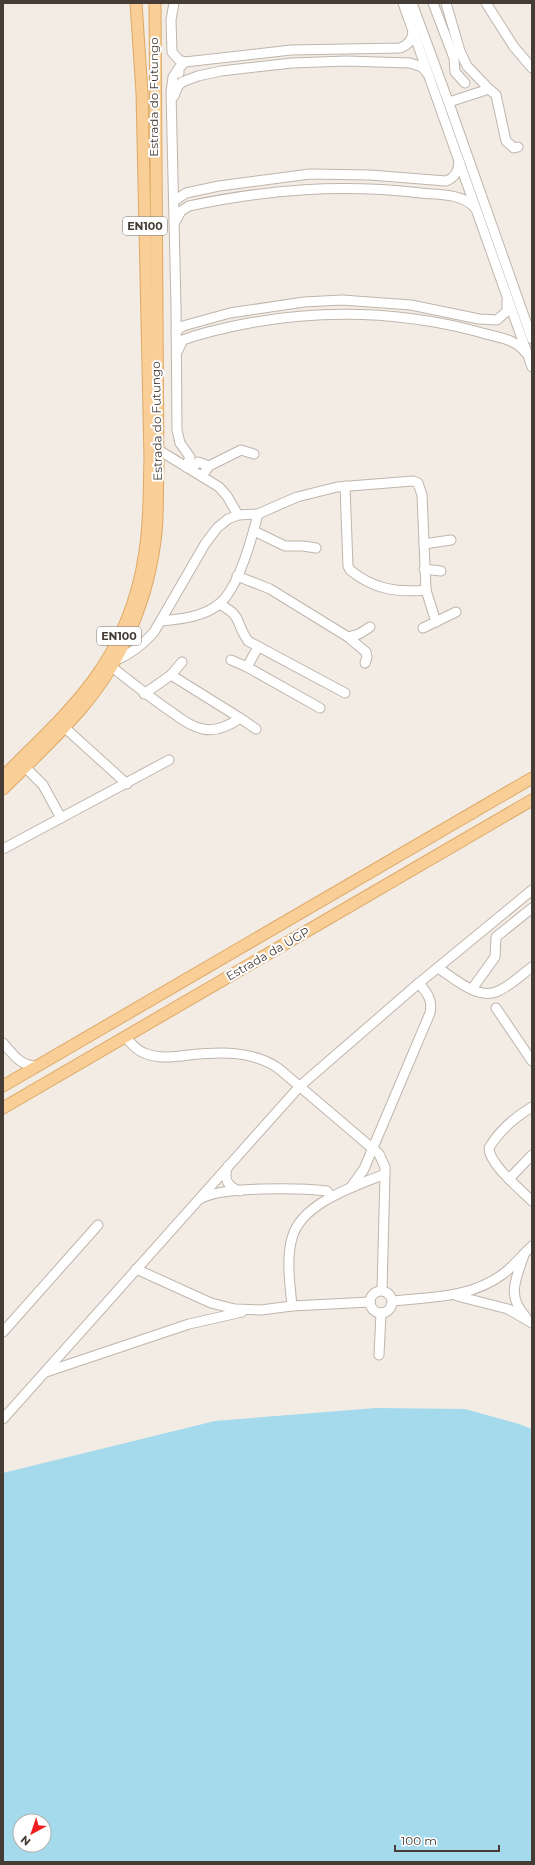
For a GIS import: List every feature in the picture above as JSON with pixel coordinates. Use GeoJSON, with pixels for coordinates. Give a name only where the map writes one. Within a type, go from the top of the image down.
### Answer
{"type":"FeatureCollection","features":[{"type":"Feature","properties":{"kind":"main road","name":"Estrada do Futungo"},"geometry":{"type":"LineString","coordinates":[[3,777],[60,719],[93,681],[116,642],[125,623],[138,584],[143,563],[150,515],[150,496],[142,93],[135,6]]}},
{"type":"Feature","properties":{"kind":"main road","name":"Estrada do Futungo"},"geometry":{"type":"LineString","coordinates":[[3,789],[81,708],[113,664],[135,619],[150,572],[157,517],[154,37],[156,6]]}},
{"type":"Feature","properties":{"kind":"main road"},"geometry":{"type":"LineString","coordinates":[[8,1083],[532,778]]}},
{"type":"Feature","properties":{"kind":"main road","name":"Estrada da UGP"},"geometry":{"type":"LineString","coordinates":[[3,1108],[532,800]]}},
{"type":"Feature","properties":{"kind":"street"},"geometry":{"type":"LineString","coordinates":[[174,3],[171,20],[172,52],[182,65],[180,76],[188,79]]}},
{"type":"Feature","properties":{"kind":"street"},"geometry":{"type":"LineString","coordinates":[[403,3],[459,157],[531,364]]}},
{"type":"Feature","properties":{"kind":"street"},"geometry":{"type":"LineString","coordinates":[[412,3],[449,102],[532,339]]}},
{"type":"Feature","properties":{"kind":"street"},"geometry":{"type":"LineString","coordinates":[[433,3],[459,58],[496,95],[506,141],[514,148],[518,147]]}},
{"type":"Feature","properties":{"kind":"street"},"geometry":{"type":"LineString","coordinates":[[446,3],[460,51],[456,72],[466,83]]}},
{"type":"Feature","properties":{"kind":"street"},"geometry":{"type":"LineString","coordinates":[[486,3],[514,47],[532,68]]}},
{"type":"Feature","properties":{"kind":"street"},"geometry":{"type":"LineString","coordinates":[[182,65],[278,51],[303,49],[400,48],[409,43],[412,38],[413,29]]}},
{"type":"Feature","properties":{"kind":"street"},"geometry":{"type":"LineString","coordinates":[[303,49],[299,51],[297,55],[298,59],[304,63]]}},
{"type":"Feature","properties":{"kind":"street"},"geometry":{"type":"LineString","coordinates":[[278,51],[284,54],[285,58],[283,62],[279,64]]}},
{"type":"Feature","properties":{"kind":"street"},"geometry":{"type":"LineString","coordinates":[[172,102],[178,86],[188,79],[221,71],[279,64],[346,61],[410,63],[422,67],[430,78]]}},
{"type":"Feature","properties":{"kind":"street"},"geometry":{"type":"LineString","coordinates":[[182,65],[172,82],[172,102],[177,430],[180,443],[190,456],[188,468]]}},
{"type":"Feature","properties":{"kind":"street"},"geometry":{"type":"LineString","coordinates":[[449,102],[489,89]]}},
{"type":"Feature","properties":{"kind":"street"},"geometry":{"type":"LineString","coordinates":[[174,201],[191,192],[249,181],[299,176],[370,175],[446,181],[451,179],[458,169],[459,157]]}},
{"type":"Feature","properties":{"kind":"street"},"geometry":{"type":"LineString","coordinates":[[324,188],[319,184],[318,180],[320,176],[325,175]]}},
{"type":"Feature","properties":{"kind":"street"},"geometry":{"type":"LineString","coordinates":[[299,176],[304,177],[306,181],[305,186],[300,189]]}},
{"type":"Feature","properties":{"kind":"street"},"geometry":{"type":"LineString","coordinates":[[174,179],[185,190],[191,192]]}},
{"type":"Feature","properties":{"kind":"street"},"geometry":{"type":"LineString","coordinates":[[175,223],[181,211],[189,206],[253,194],[324,188],[384,189],[454,197],[469,201],[479,216]]}},
{"type":"Feature","properties":{"kind":"street"},"geometry":{"type":"LineString","coordinates":[[174,201],[189,206]]}},
{"type":"Feature","properties":{"kind":"street"},"geometry":{"type":"LineString","coordinates":[[176,331],[183,326],[230,313],[268,307],[328,301],[353,301],[410,305],[497,320],[506,311],[508,304],[505,290]]}},
{"type":"Feature","properties":{"kind":"street"},"geometry":{"type":"LineString","coordinates":[[328,301],[334,304],[332,313],[328,315]]}},
{"type":"Feature","properties":{"kind":"street"},"geometry":{"type":"LineString","coordinates":[[352,314],[348,312],[346,308],[349,302],[353,301]]}},
{"type":"Feature","properties":{"kind":"street"},"geometry":{"type":"LineString","coordinates":[[176,306],[183,317],[193,323]]}},
{"type":"Feature","properties":{"kind":"street"},"geometry":{"type":"LineString","coordinates":[[176,353],[184,340],[194,336],[263,320],[352,314],[403,317],[464,328],[512,341],[522,348],[531,364]]}},
{"type":"Feature","properties":{"kind":"street"},"geometry":{"type":"LineString","coordinates":[[176,331],[187,336],[194,336]]}},
{"type":"Feature","properties":{"kind":"street"},"geometry":{"type":"LineString","coordinates":[[157,449],[219,487],[227,496],[238,515]]}},
{"type":"Feature","properties":{"kind":"street"},"geometry":{"type":"LineString","coordinates":[[202,476],[209,466],[241,450],[254,454]]}},
{"type":"Feature","properties":{"kind":"street"},"geometry":{"type":"LineString","coordinates":[[188,468],[198,462],[209,466]]}},
{"type":"Feature","properties":{"kind":"street"},"geometry":{"type":"LineString","coordinates":[[240,718],[230,725],[219,729],[204,729],[192,726],[144,694],[113,664],[132,653],[145,643],[161,622],[205,544],[217,528],[228,519],[238,515],[258,514],[297,497],[346,486],[414,481],[418,483],[422,495],[426,590],[436,622]]}},
{"type":"Feature","properties":{"kind":"street"},"geometry":{"type":"LineString","coordinates":[[346,486],[348,566],[350,570],[379,587],[404,592],[426,590]]}},
{"type":"Feature","properties":{"kind":"street"},"geometry":{"type":"LineString","coordinates":[[161,622],[190,617],[204,612],[219,604],[228,596],[254,531],[258,514]]}},
{"type":"Feature","properties":{"kind":"street"},"geometry":{"type":"LineString","coordinates":[[254,531],[285,546],[316,548]]}},
{"type":"Feature","properties":{"kind":"street"},"geometry":{"type":"LineString","coordinates":[[424,544],[451,540]]}},
{"type":"Feature","properties":{"kind":"street"},"geometry":{"type":"LineString","coordinates":[[424,569],[441,571]]}},
{"type":"Feature","properties":{"kind":"street"},"geometry":{"type":"LineString","coordinates":[[237,576],[270,589],[348,637],[366,652],[367,657],[365,663]]}},
{"type":"Feature","properties":{"kind":"street"},"geometry":{"type":"LineString","coordinates":[[219,604],[236,616],[242,633],[248,641],[345,693]]}},
{"type":"Feature","properties":{"kind":"street"},"geometry":{"type":"LineString","coordinates":[[423,628],[456,612]]}},
{"type":"Feature","properties":{"kind":"street"},"geometry":{"type":"LineString","coordinates":[[348,637],[359,634],[370,628]]}},
{"type":"Feature","properties":{"kind":"street"},"geometry":{"type":"LineString","coordinates":[[247,667],[258,647]]}},
{"type":"Feature","properties":{"kind":"street"},"geometry":{"type":"LineString","coordinates":[[231,660],[247,667],[320,708]]}},
{"type":"Feature","properties":{"kind":"street"},"geometry":{"type":"LineString","coordinates":[[144,694],[171,675],[182,662]]}},
{"type":"Feature","properties":{"kind":"street"},"geometry":{"type":"LineString","coordinates":[[171,675],[240,718],[256,730]]}},
{"type":"Feature","properties":{"kind":"street"},"geometry":{"type":"LineString","coordinates":[[64,727],[127,784]]}},
{"type":"Feature","properties":{"kind":"street"},"geometry":{"type":"LineString","coordinates":[[3,849],[127,784],[169,760]]}},
{"type":"Feature","properties":{"kind":"street"},"geometry":{"type":"LineString","coordinates":[[25,767],[43,785],[61,818]]}},
{"type":"Feature","properties":{"kind":"street"},"geometry":{"type":"LineString","coordinates":[[3,1419],[300,1086],[420,983],[532,890]]}},
{"type":"Feature","properties":{"kind":"street"},"geometry":{"type":"LineString","coordinates":[[472,989],[495,957],[496,937],[532,908]]}},
{"type":"Feature","properties":{"kind":"street"},"geometry":{"type":"LineString","coordinates":[[438,968],[472,989],[483,993],[498,991],[532,967]]}},
{"type":"Feature","properties":{"kind":"street"},"geometry":{"type":"LineString","coordinates":[[351,1187],[364,1169],[374,1148],[430,1013],[430,998],[420,983]]}},
{"type":"Feature","properties":{"kind":"street"},"geometry":{"type":"LineString","coordinates":[[496,1008],[532,1061]]}},
{"type":"Feature","properties":{"kind":"street"},"geometry":{"type":"LineString","coordinates":[[125,1037],[143,1053],[157,1057],[221,1053],[252,1056],[266,1060],[300,1086],[374,1148],[382,1160],[385,1174],[382,1290]]}},
{"type":"Feature","properties":{"kind":"street"},"geometry":{"type":"LineString","coordinates":[[3,1043],[14,1056],[25,1065],[37,1066]]}},
{"type":"Feature","properties":{"kind":"street"},"geometry":{"type":"LineString","coordinates":[[8,1083],[17,1075],[19,1069],[14,1056]]}},
{"type":"Feature","properties":{"kind":"street"},"geometry":{"type":"LineString","coordinates":[[532,1107],[522,1113],[505,1128],[489,1148],[489,1154],[509,1178],[532,1200]]}},
{"type":"Feature","properties":{"kind":"street"},"geometry":{"type":"LineString","coordinates":[[509,1178],[532,1155]]}},
{"type":"Feature","properties":{"kind":"street"},"geometry":{"type":"LineString","coordinates":[[228,1165],[225,1174],[227,1182],[232,1188],[241,1191]]}},
{"type":"Feature","properties":{"kind":"street"},"geometry":{"type":"LineString","coordinates":[[292,1306],[289,1256],[292,1237],[297,1226],[305,1217],[331,1197],[351,1187],[385,1174]]}},
{"type":"Feature","properties":{"kind":"street"},"geometry":{"type":"LineString","coordinates":[[196,1201],[208,1195],[241,1191],[294,1188],[327,1190],[331,1197]]}},
{"type":"Feature","properties":{"kind":"street"},"geometry":{"type":"LineString","coordinates":[[3,1332],[98,1225]]}},
{"type":"Feature","properties":{"kind":"street"},"geometry":{"type":"LineString","coordinates":[[393,1301],[454,1295],[476,1289],[504,1273],[529,1249]]}},
{"type":"Feature","properties":{"kind":"street"},"geometry":{"type":"LineString","coordinates":[[529,1249],[514,1282],[514,1296],[520,1310],[531,1323]]}},
{"type":"Feature","properties":{"kind":"street"},"geometry":{"type":"LineString","coordinates":[[136,1269],[210,1303],[235,1309],[261,1310]]}},
{"type":"Feature","properties":{"kind":"street"},"geometry":{"type":"LineString","coordinates":[[382,1290],[388,1292],[393,1301],[391,1308],[381,1313],[375,1311],[370,1302],[372,1295],[382,1290]]}},
{"type":"Feature","properties":{"kind":"street"},"geometry":{"type":"LineString","coordinates":[[454,1295],[508,1309],[531,1323]]}},
{"type":"Feature","properties":{"kind":"street"},"geometry":{"type":"LineString","coordinates":[[45,1372],[189,1324],[230,1314],[292,1306],[370,1302]]}},
{"type":"Feature","properties":{"kind":"street"},"geometry":{"type":"LineString","coordinates":[[379,1355],[381,1313]]}},
{"type":"Feature","properties":{"kind":"water"},"geometry":{"type":"Polygon","coordinates":[[[376,1408],[465,1409],[532,1429],[532,1862],[3,1862],[3,1473],[215,1421],[376,1408]]]}}]}
